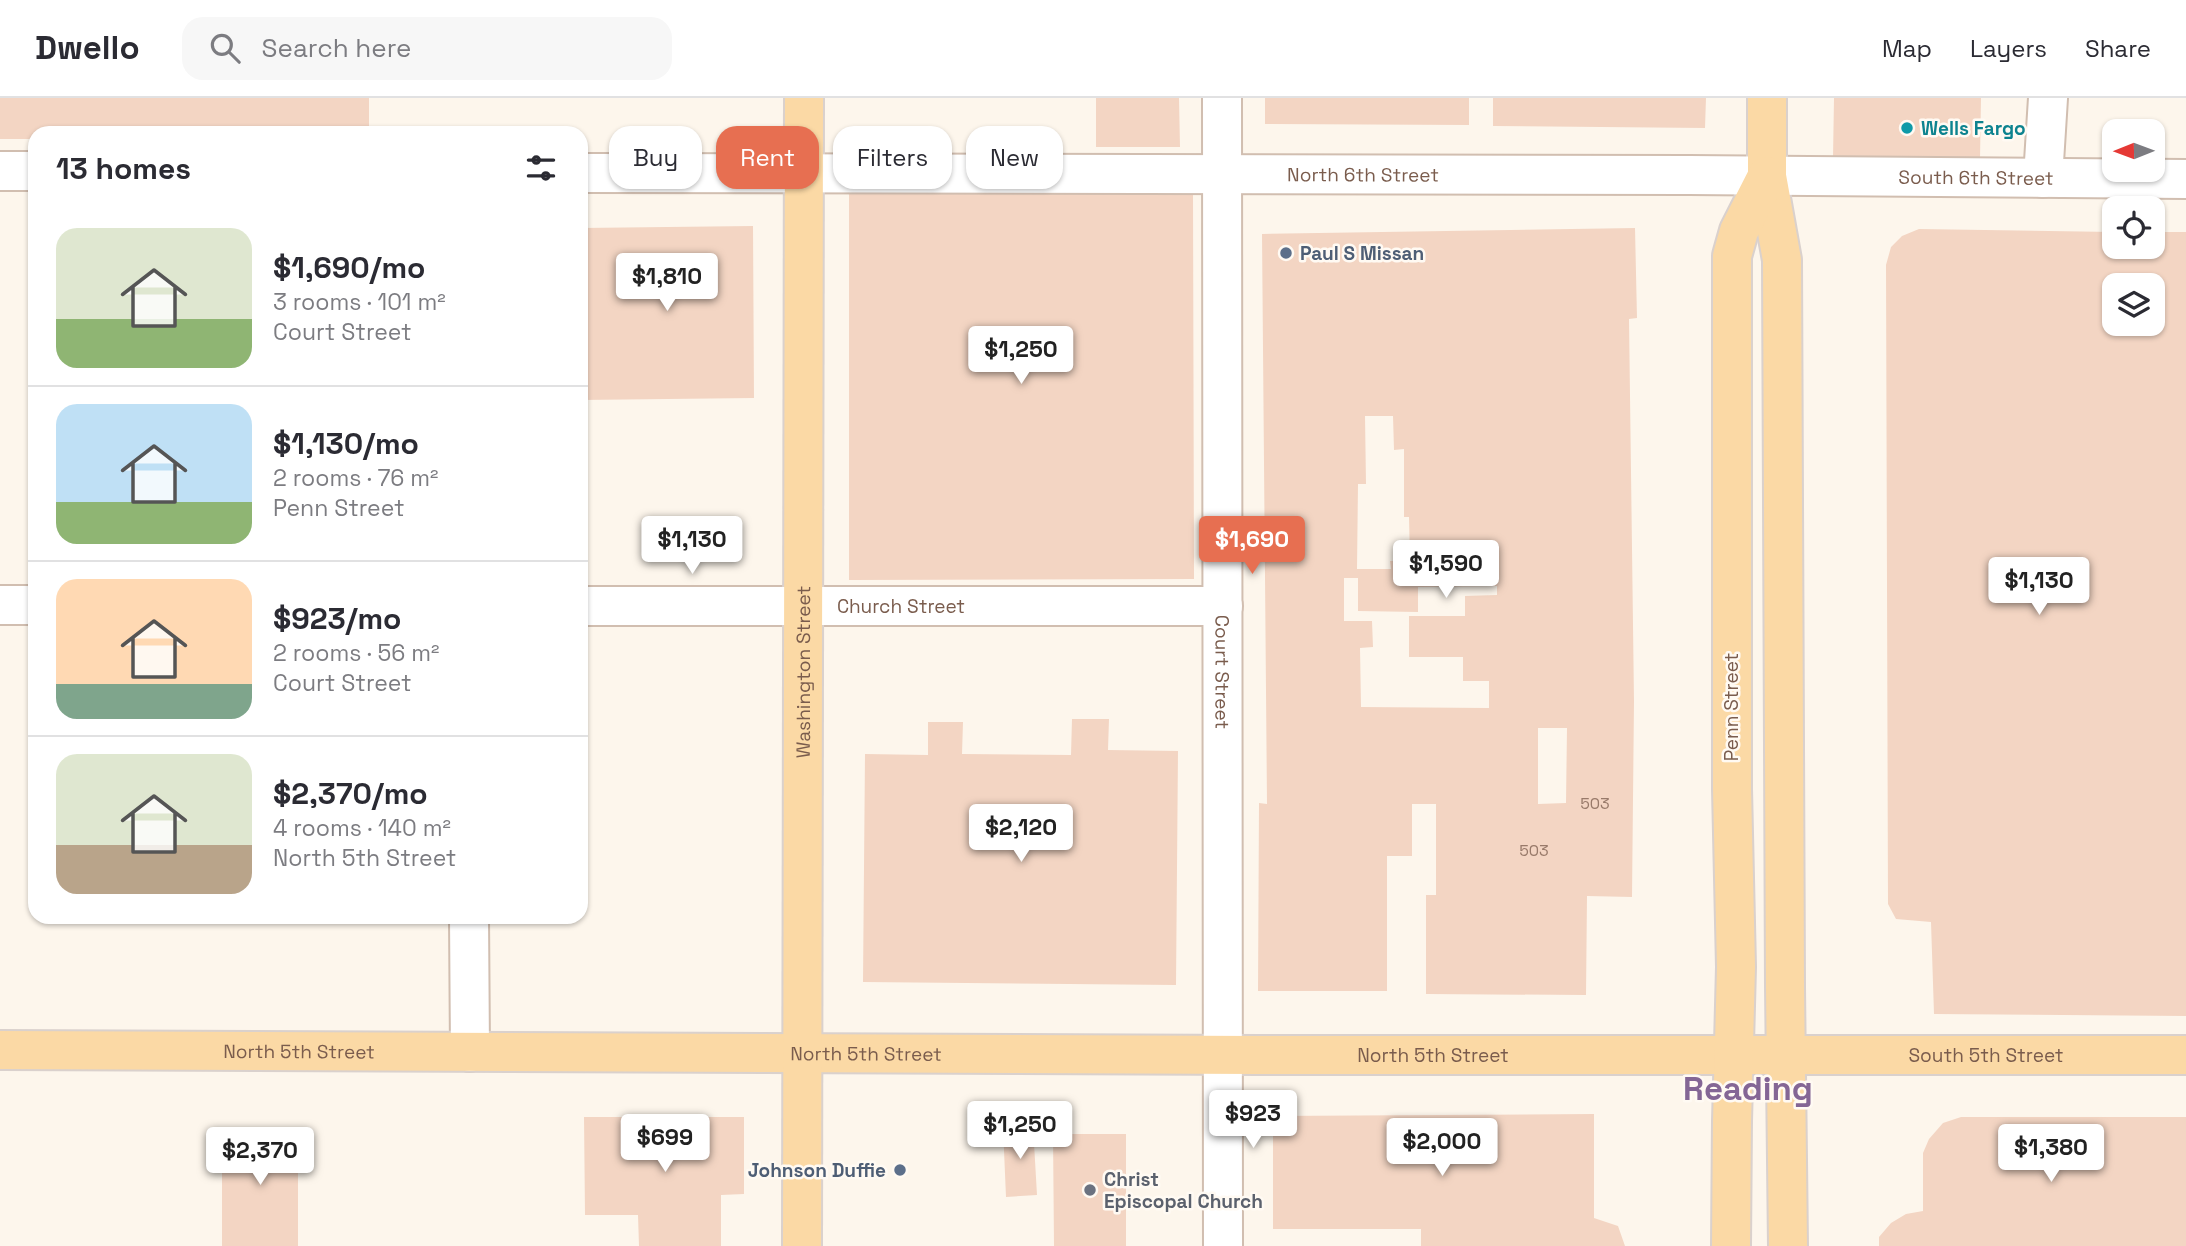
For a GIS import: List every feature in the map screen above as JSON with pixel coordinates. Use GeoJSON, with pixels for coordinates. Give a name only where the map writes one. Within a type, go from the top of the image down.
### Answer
{"type":"FeatureCollection","features":[{"type":"Feature","properties":{"kind":"main road","name":"Washington Street"},"geometry":{"type":"LineString","coordinates":[[804,98],[804,126]]}},
{"type":"Feature","properties":{"kind":"main road","name":"Penn Street"},"geometry":{"type":"LineString","coordinates":[[1767,98],[1767,176],[1782,260],[1788,1246]]}},
{"type":"Feature","properties":{"kind":"main road","name":"Penn Street"},"geometry":{"type":"LineString","coordinates":[[1731,1246],[1736,967],[1731,775],[1732,256],[1739,231],[1767,176]]}},
{"type":"Feature","properties":{"kind":"main road","name":"Washington Street"},"geometry":{"type":"LineString","coordinates":[[802,1246],[804,189]]}},
{"type":"Feature","properties":{"kind":"main road","name":"North 5th Street"},"geometry":{"type":"LineString","coordinates":[[0,1049],[1786,1056]]}},
{"type":"Feature","properties":{"kind":"main road","name":"South 5th Street"},"geometry":{"type":"LineString","coordinates":[[1786,1056],[2186,1055]]}},
{"type":"Feature","properties":{"kind":"street","name":"Court Street"},"geometry":{"type":"LineString","coordinates":[[1222,98],[1223,1246]]}},
{"type":"Feature","properties":{"kind":"street"},"geometry":{"type":"LineString","coordinates":[[2043,177],[2048,98]]}},
{"type":"Feature","properties":{"kind":"street"},"geometry":{"type":"LineString","coordinates":[[0,171],[28,171]]}},
{"type":"Feature","properties":{"kind":"street","name":"North 6th Street"},"geometry":{"type":"LineString","coordinates":[[588,173],[716,173]]}},
{"type":"Feature","properties":{"kind":"street","name":"North 6th Street"},"geometry":{"type":"LineString","coordinates":[[819,173],[1767,176]]}},
{"type":"Feature","properties":{"kind":"street","name":"South 6th Street"},"geometry":{"type":"LineString","coordinates":[[1767,176],[2186,179]]}},
{"type":"Feature","properties":{"kind":"street"},"geometry":{"type":"LineString","coordinates":[[0,605],[28,605]]}},
{"type":"Feature","properties":{"kind":"street","name":"Church Street"},"geometry":{"type":"LineString","coordinates":[[588,606],[1223,606]]}},
{"type":"Feature","properties":{"kind":"street"},"geometry":{"type":"LineString","coordinates":[[469,924],[470,1052]]}},
{"type":"Feature","properties":{"kind":"building"},"geometry":{"type":"Polygon","coordinates":[[[0,98],[369,98],[369,126],[28,126],[28,139],[0,139],[0,98]]]}},
{"type":"Feature","properties":{"kind":"building"},"geometry":{"type":"Polygon","coordinates":[[[1096,98],[1179,98],[1180,147],[1096,147],[1096,98]]]}},
{"type":"Feature","properties":{"kind":"building"},"geometry":{"type":"Polygon","coordinates":[[[1265,98],[1469,98],[1469,125],[1265,124],[1265,98]]]}},
{"type":"Feature","properties":{"kind":"building"},"geometry":{"type":"Polygon","coordinates":[[[1493,98],[1706,98],[1705,128],[1493,126],[1493,98]]]}},
{"type":"Feature","properties":{"kind":"building","name":"Wells Fargo"},"geometry":{"type":"Polygon","coordinates":[[[1834,98],[1981,98],[1980,159],[1833,158],[1834,98]]]}},
{"type":"Feature","properties":{"kind":"building"},"geometry":{"type":"Polygon","coordinates":[[[849,193],[1193,193],[1194,579],[849,580],[849,193]]]}},
{"type":"Feature","properties":{"kind":"building"},"geometry":{"type":"Polygon","coordinates":[[[753,226],[754,398],[588,400],[588,228],[753,226]]]}},
{"type":"Feature","properties":{"kind":"building"},"geometry":{"type":"Polygon","coordinates":[[[1635,228],[1637,318],[1629,319],[1634,701],[1632,897],[1587,896],[1586,995],[1426,994],[1426,895],[1436,895],[1436,804],[1412,804],[1412,856],[1387,856],[1387,991],[1258,991],[1259,803],[1267,804],[1262,234],[1635,228]],[[1365,416],[1366,484],[1358,484],[1357,569],[1391,569],[1390,561],[1410,560],[1409,517],[1404,517],[1404,449],[1394,450],[1393,416],[1365,416]],[[1344,578],[1344,621],[1372,621],[1373,647],[1360,648],[1361,707],[1489,708],[1489,681],[1463,681],[1463,657],[1409,657],[1409,616],[1465,616],[1465,596],[1497,595],[1497,586],[1418,587],[1418,612],[1358,611],[1358,578],[1344,578]],[[1538,728],[1538,804],[1566,803],[1567,728],[1538,728]]]}},
{"type":"Feature","properties":{"kind":"building"},"geometry":{"type":"Polygon","coordinates":[[[1919,229],[2102,232],[2102,259],[2165,259],[2165,232],[2186,232],[2186,1016],[1934,1014],[1931,922],[1896,919],[1888,904],[1886,265],[1891,247],[1902,236],[1919,229]]]}},
{"type":"Feature","properties":{"kind":"building"},"geometry":{"type":"Polygon","coordinates":[[[1072,719],[1109,719],[1108,750],[1178,751],[1176,985],[863,982],[865,754],[928,755],[928,722],[963,722],[962,754],[1071,755],[1072,719]]]}},
{"type":"Feature","properties":{"kind":"building"},"geometry":{"type":"Polygon","coordinates":[[[1594,1114],[1594,1218],[1618,1226],[1625,1246],[1421,1246],[1421,1229],[1273,1229],[1273,1116],[1594,1114]]]}},
{"type":"Feature","properties":{"kind":"building"},"geometry":{"type":"Polygon","coordinates":[[[584,1117],[744,1117],[744,1194],[721,1195],[721,1246],[639,1246],[638,1215],[585,1215],[584,1117]]]}},
{"type":"Feature","properties":{"kind":"building"},"geometry":{"type":"Polygon","coordinates":[[[1961,1117],[2186,1117],[2186,1246],[1879,1246],[1879,1237],[1891,1223],[1906,1214],[1923,1211],[1923,1153],[1929,1139],[1943,1123],[1961,1117]]]}},
{"type":"Feature","properties":{"kind":"building"},"geometry":{"type":"Polygon","coordinates":[[[1033,1126],[1037,1195],[1006,1197],[1003,1127],[1033,1126]]]}},
{"type":"Feature","properties":{"kind":"building"},"geometry":{"type":"Polygon","coordinates":[[[222,1128],[298,1128],[298,1246],[222,1246],[222,1128]]]}},
{"type":"Feature","properties":{"kind":"building","name":"Christ Episcopal Church"},"geometry":{"type":"Polygon","coordinates":[[[1053,1134],[1126,1134],[1126,1246],[1054,1246],[1053,1134]]]}},
{"type":"Feature","properties":{"kind":"place","name":"Wells Fargo"},"geometry":{"type":"Point","coordinates":[1907,128]}},
{"type":"Feature","properties":{"kind":"place","name":"Paul S Missan"},"geometry":{"type":"Point","coordinates":[1286,253]}},
{"type":"Feature","properties":{"kind":"place","name":"Johnson Duffie"},"geometry":{"type":"Point","coordinates":[900,1170]}},
{"type":"Feature","properties":{"kind":"place","name":"Christ Episcopal Church"},"geometry":{"type":"Point","coordinates":[1090,1190]}},
{"type":"Feature","properties":{"kind":"district","name":"Reading"},"geometry":{"type":"Point","coordinates":[1748,1088]}}]}
